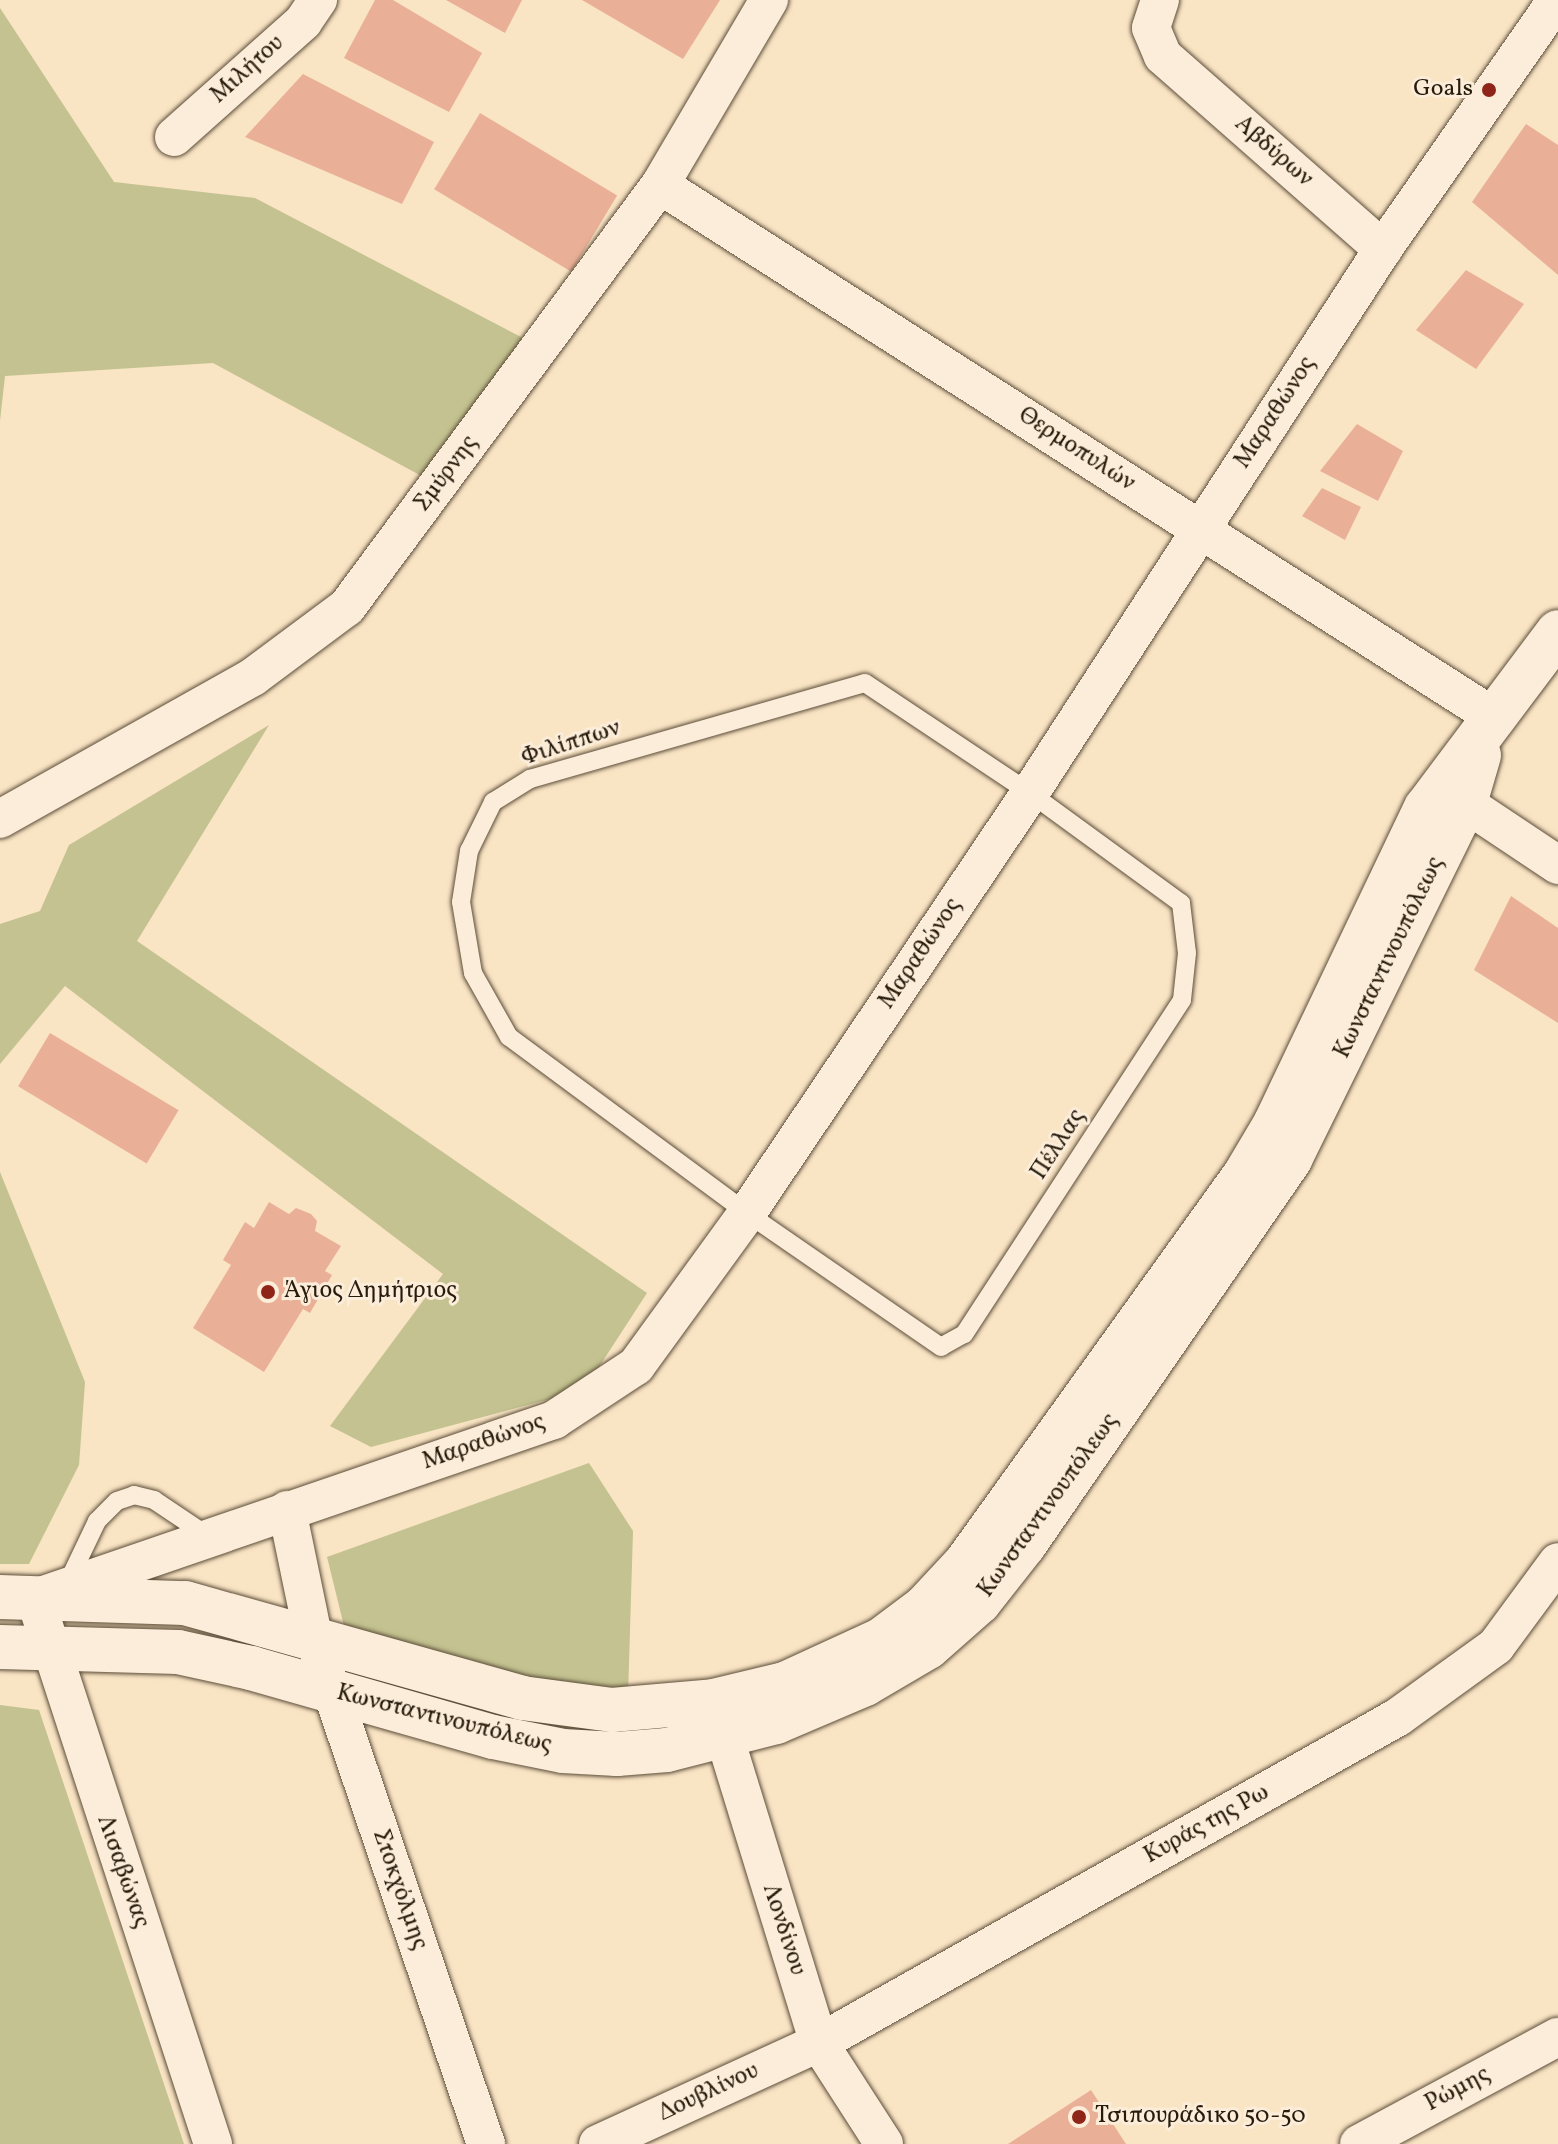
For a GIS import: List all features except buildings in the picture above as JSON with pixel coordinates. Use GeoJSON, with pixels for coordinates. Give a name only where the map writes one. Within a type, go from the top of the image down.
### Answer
{"type":"FeatureCollection","features":[{"type":"Feature","properties":{"kind":"main road","name":"Κωνσταντινουπόλεως"},"geometry":{"type":"LineString","coordinates":[[0,1647],[178,1652],[563,1751],[667,1750],[785,1684],[881,1640],[925,1607],[966,1563],[1243,1178],[1275,1124],[1426,808],[1491,715],[1558,632]]}},
{"type":"Feature","properties":{"kind":"main road","name":"Κωνσταντινουπόλεως"},"geometry":{"type":"LineString","coordinates":[[49,1595],[185,1603],[547,1703],[649,1709],[719,1719],[776,1722],[865,1684],[928,1647],[979,1602],[1240,1238],[1290,1159],[1465,803],[1491,715]]}},
{"type":"Feature","properties":{"kind":"street","name":"Μιλήτου"},"geometry":{"type":"LineString","coordinates":[[174,137],[303,22],[318,0]]}},
{"type":"Feature","properties":{"kind":"street","name":"Σμύρνης"},"geometry":{"type":"LineString","coordinates":[[0,819],[253,677],[347,607],[660,185],[769,0]]}},
{"type":"Feature","properties":{"kind":"street","name":"Αβδύρων"},"geometry":{"type":"LineString","coordinates":[[1160,0],[1151,28],[1163,56],[1383,249]]}},
{"type":"Feature","properties":{"kind":"street","name":"Μαραθώνος"},"geometry":{"type":"LineString","coordinates":[[49,1595],[566,1412],[636,1366],[747,1213],[1030,793],[1383,249],[1557,0]]}},
{"type":"Feature","properties":{"kind":"street","name":"Θερμοπυλών"},"geometry":{"type":"LineString","coordinates":[[660,185],[1491,715]]}},
{"type":"Feature","properties":{"kind":"street"},"geometry":{"type":"LineString","coordinates":[[1465,803],[1558,865]]}},
{"type":"Feature","properties":{"kind":"street","name":"Στοκχόλμης"},"geometry":{"type":"LineString","coordinates":[[287,1510],[313,1636],[486,2144]]}},
{"type":"Feature","properties":{"kind":"street","name":"Κυράς της Ρω"},"geometry":{"type":"LineString","coordinates":[[819,2043],[1398,1717],[1496,1646],[1558,1562]]}},
{"type":"Feature","properties":{"kind":"street","name":"Λισαβώνας"},"geometry":{"type":"LineString","coordinates":[[49,1595],[49,1648],[213,2144]]}},
{"type":"Feature","properties":{"kind":"street","name":"Λονδίνου"},"geometry":{"type":"LineString","coordinates":[[719,1719],[819,2043],[884,2144]]}},
{"type":"Feature","properties":{"kind":"street","name":"Ρώμης"},"geometry":{"type":"LineString","coordinates":[[1359,2144],[1558,2037]]}},
{"type":"Feature","properties":{"kind":"street","name":"Δουβλίνου"},"geometry":{"type":"LineString","coordinates":[[598,2144],[819,2043]]}},
{"type":"Feature","properties":{"kind":"lane","name":"Φιλίππων"},"geometry":{"type":"LineString","coordinates":[[747,1213],[509,1037],[473,973],[461,902],[469,851],[493,802],[530,779],[865,683],[1030,793]]}},
{"type":"Feature","properties":{"kind":"lane","name":"Πέλλας"},"geometry":{"type":"LineString","coordinates":[[747,1213],[919,1335],[941,1347],[964,1334],[1182,1000],[1187,953],[1181,903],[1030,793]]}},
{"type":"Feature","properties":{"kind":"lane"},"geometry":{"type":"LineString","coordinates":[[49,1595],[97,1521],[117,1501],[134,1495],[154,1500],[209,1537]]}},
{"type":"Feature","properties":{"kind":"shaded area"},"geometry":{"type":"Polygon","coordinates":[[[0,8],[114,182],[255,198],[540,347],[451,492],[213,363],[5,376],[0,421],[0,8]]]}},
{"type":"Feature","properties":{"kind":"shaded area"},"geometry":{"type":"Polygon","coordinates":[[[269,725],[137,941],[647,1293],[584,1390],[371,1447],[330,1426],[443,1274],[65,986],[0,1064],[0,924],[40,911],[69,845],[269,725]]]}},
{"type":"Feature","properties":{"kind":"shaded area"},"geometry":{"type":"Polygon","coordinates":[[[0,1172],[85,1382],[79,1465],[29,1564],[0,1564],[0,1172]]]}},
{"type":"Feature","properties":{"kind":"shaded area"},"geometry":{"type":"Polygon","coordinates":[[[589,1463],[633,1531],[628,1696],[434,1669],[346,1634],[327,1557],[589,1463]]]}},
{"type":"Feature","properties":{"kind":"shaded area"},"geometry":{"type":"Polygon","coordinates":[[[0,1705],[39,1710],[184,2144],[0,2144],[0,1705]]]}},
{"type":"Feature","properties":{"kind":"place","name":"Goals"},"geometry":{"type":"Point","coordinates":[1489,90]}},
{"type":"Feature","properties":{"kind":"place","name":"Άγιος Δημήτριος"},"geometry":{"type":"Point","coordinates":[268,1292]}},
{"type":"Feature","properties":{"kind":"place","name":"Τσιπουράδικο 50-50"},"geometry":{"type":"Point","coordinates":[1079,2117]}}]}
